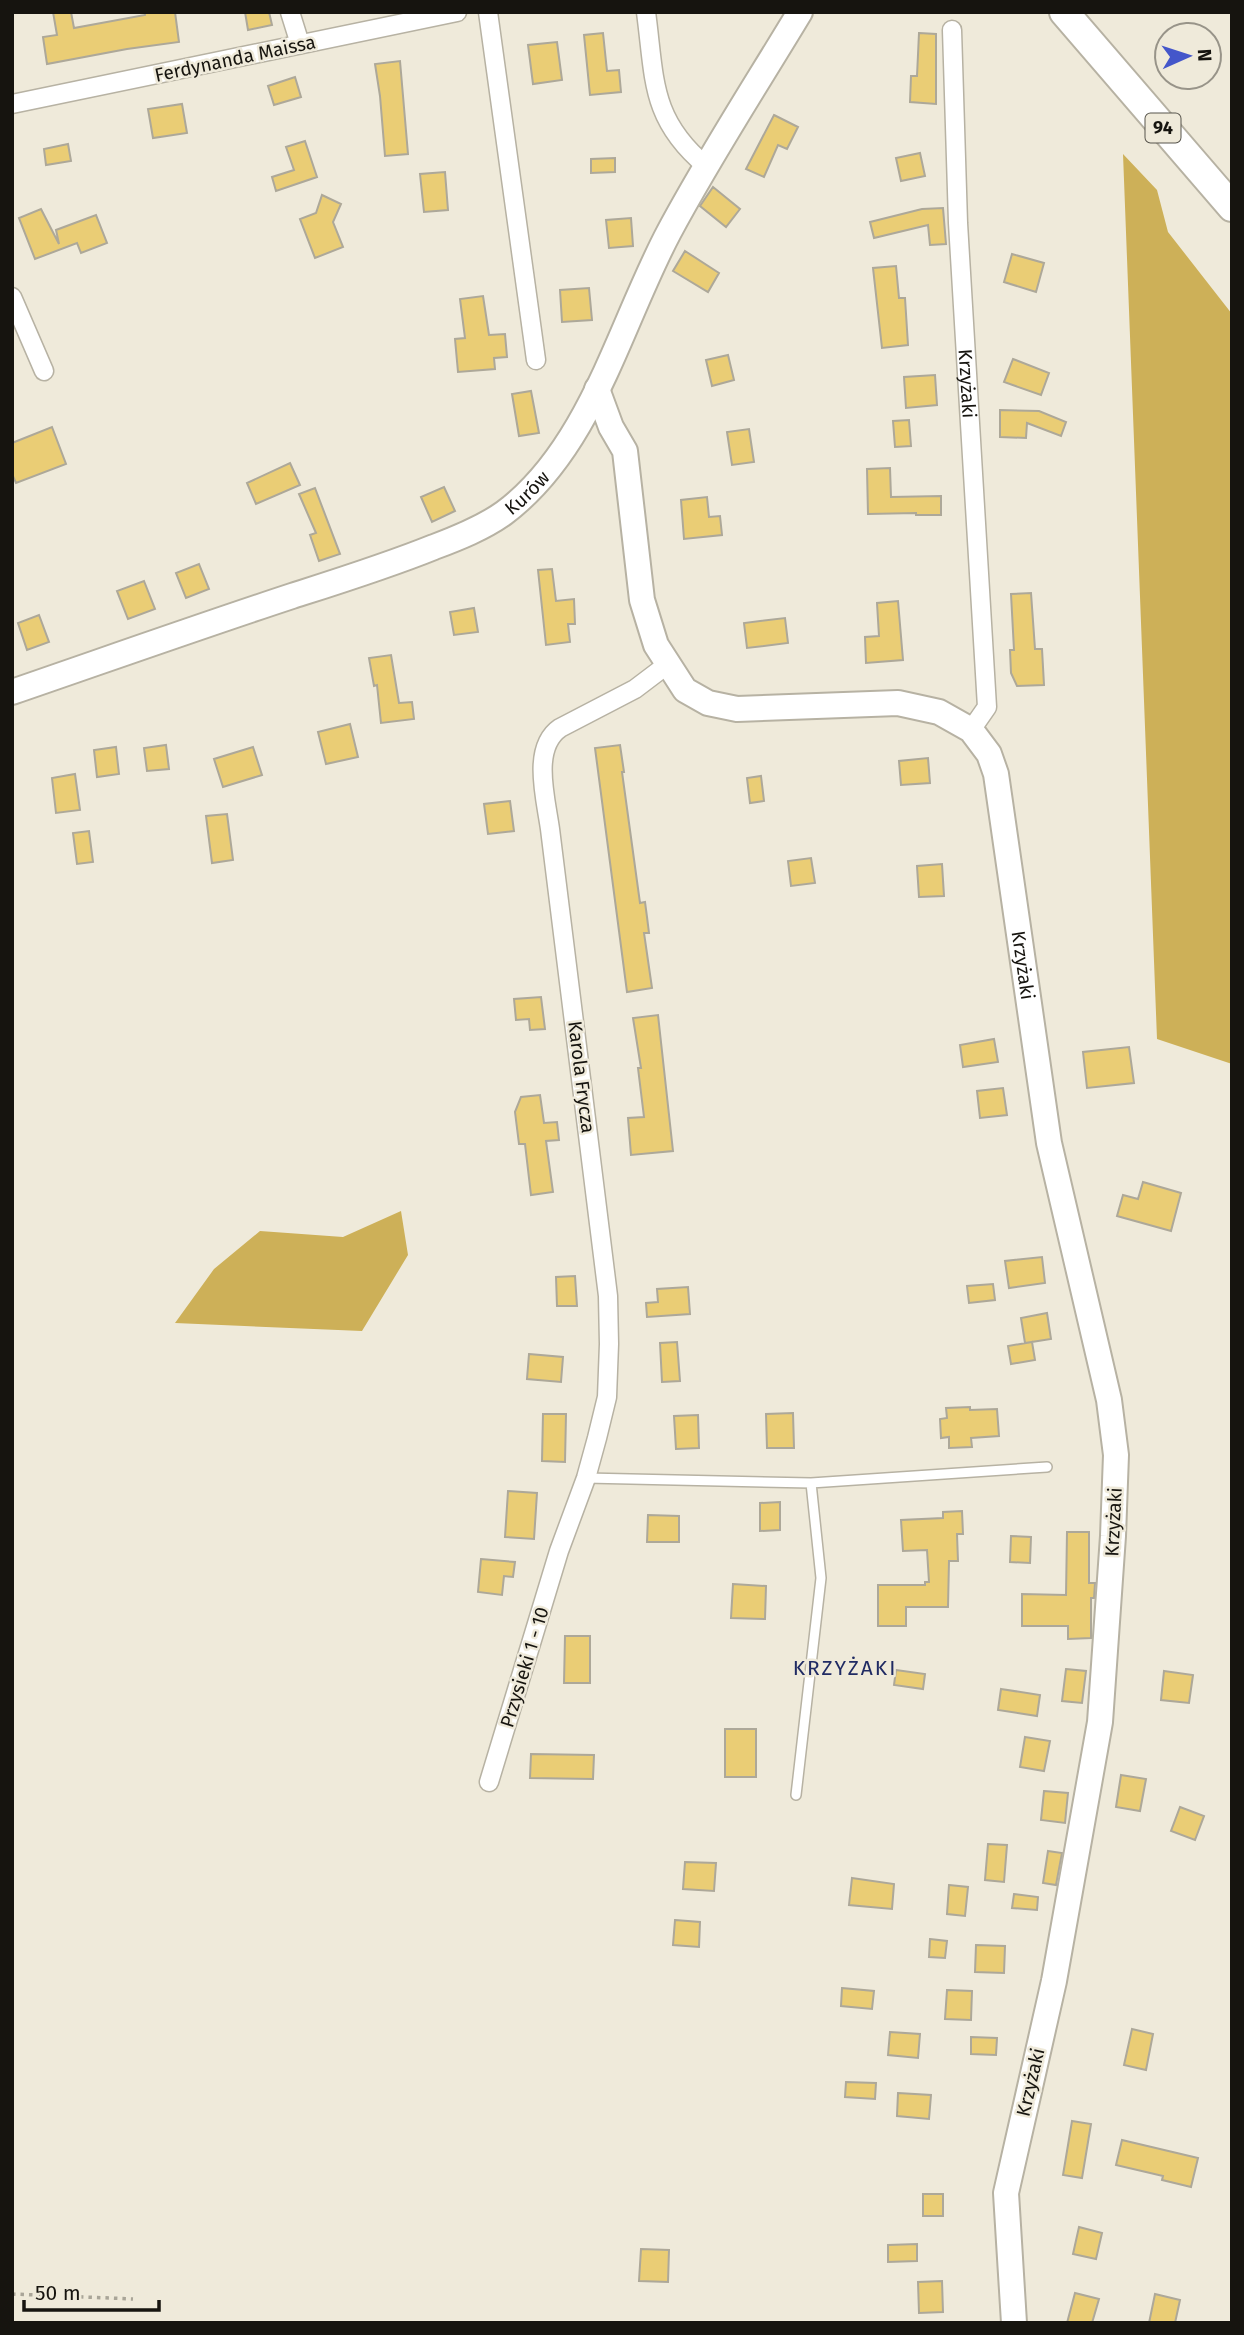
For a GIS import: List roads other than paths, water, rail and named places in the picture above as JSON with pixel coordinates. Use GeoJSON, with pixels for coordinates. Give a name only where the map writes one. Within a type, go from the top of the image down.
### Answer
{"type":"FeatureCollection","features":[{"type":"Feature","properties":{"kind":"main road","name":"94"},"geometry":{"type":"LineString","coordinates":[[1064,12],[1232,207]]}},
{"type":"Feature","properties":{"kind":"street"},"geometry":{"type":"LineString","coordinates":[[290,12],[300,44]]}},
{"type":"Feature","properties":{"kind":"street","name":"Ferdynanda Maissa"},"geometry":{"type":"LineString","coordinates":[[12,104],[457,12]]}},
{"type":"Feature","properties":{"kind":"street"},"geometry":{"type":"LineString","coordinates":[[488,12],[536,360]]}},
{"type":"Feature","properties":{"kind":"street"},"geometry":{"type":"LineString","coordinates":[[646,12],[655,83],[662,111],[672,132],[688,152],[706,166]]}},
{"type":"Feature","properties":{"kind":"street","name":"Kurów"},"geometry":{"type":"LineString","coordinates":[[12,692],[216,621],[402,561],[468,534],[503,514],[531,489],[552,464],[578,423],[597,389],[667,234],[800,12]]}},
{"type":"Feature","properties":{"kind":"street","name":"Krzyżaki"},"geometry":{"type":"LineString","coordinates":[[952,30],[958,223],[987,706],[971,730]]}},
{"type":"Feature","properties":{"kind":"street"},"geometry":{"type":"LineString","coordinates":[[12,297],[44,371]]}},
{"type":"Feature","properties":{"kind":"street","name":"Krzyżaki"},"geometry":{"type":"LineString","coordinates":[[597,389],[611,427],[625,451],[642,600],[656,645],[685,690],[708,704],[737,709],[898,703],[939,712],[971,730],[989,754],[996,774],[1049,1143],[1109,1400],[1116,1455],[1100,1722],[1054,1981],[1006,2193],[1014,2323]]}},
{"type":"Feature","properties":{"kind":"street"},"geometry":{"type":"LineString","coordinates":[[578,423],[611,427]]}},
{"type":"Feature","properties":{"kind":"street","name":"Karola Frycza"},"geometry":{"type":"LineString","coordinates":[[559,1551],[586,1478],[607,1397],[609,1343],[608,1296],[548,816],[544,747],[551,734],[635,690],[668,664]]}},
{"type":"Feature","properties":{"kind":"street","name":"Przysieki 1 - 10"},"geometry":{"type":"LineString","coordinates":[[489,1782],[559,1551]]}},
{"type":"Feature","properties":{"kind":"lane"},"geometry":{"type":"LineString","coordinates":[[586,1478],[811,1483],[1047,1467]]}},
{"type":"Feature","properties":{"kind":"lane"},"geometry":{"type":"LineString","coordinates":[[796,1795],[821,1578],[811,1483]]}},
{"type":"Feature","properties":{"kind":"district","name":"KRZYŻAKI"},"geometry":{"type":"Point","coordinates":[845,1668]}}]}
